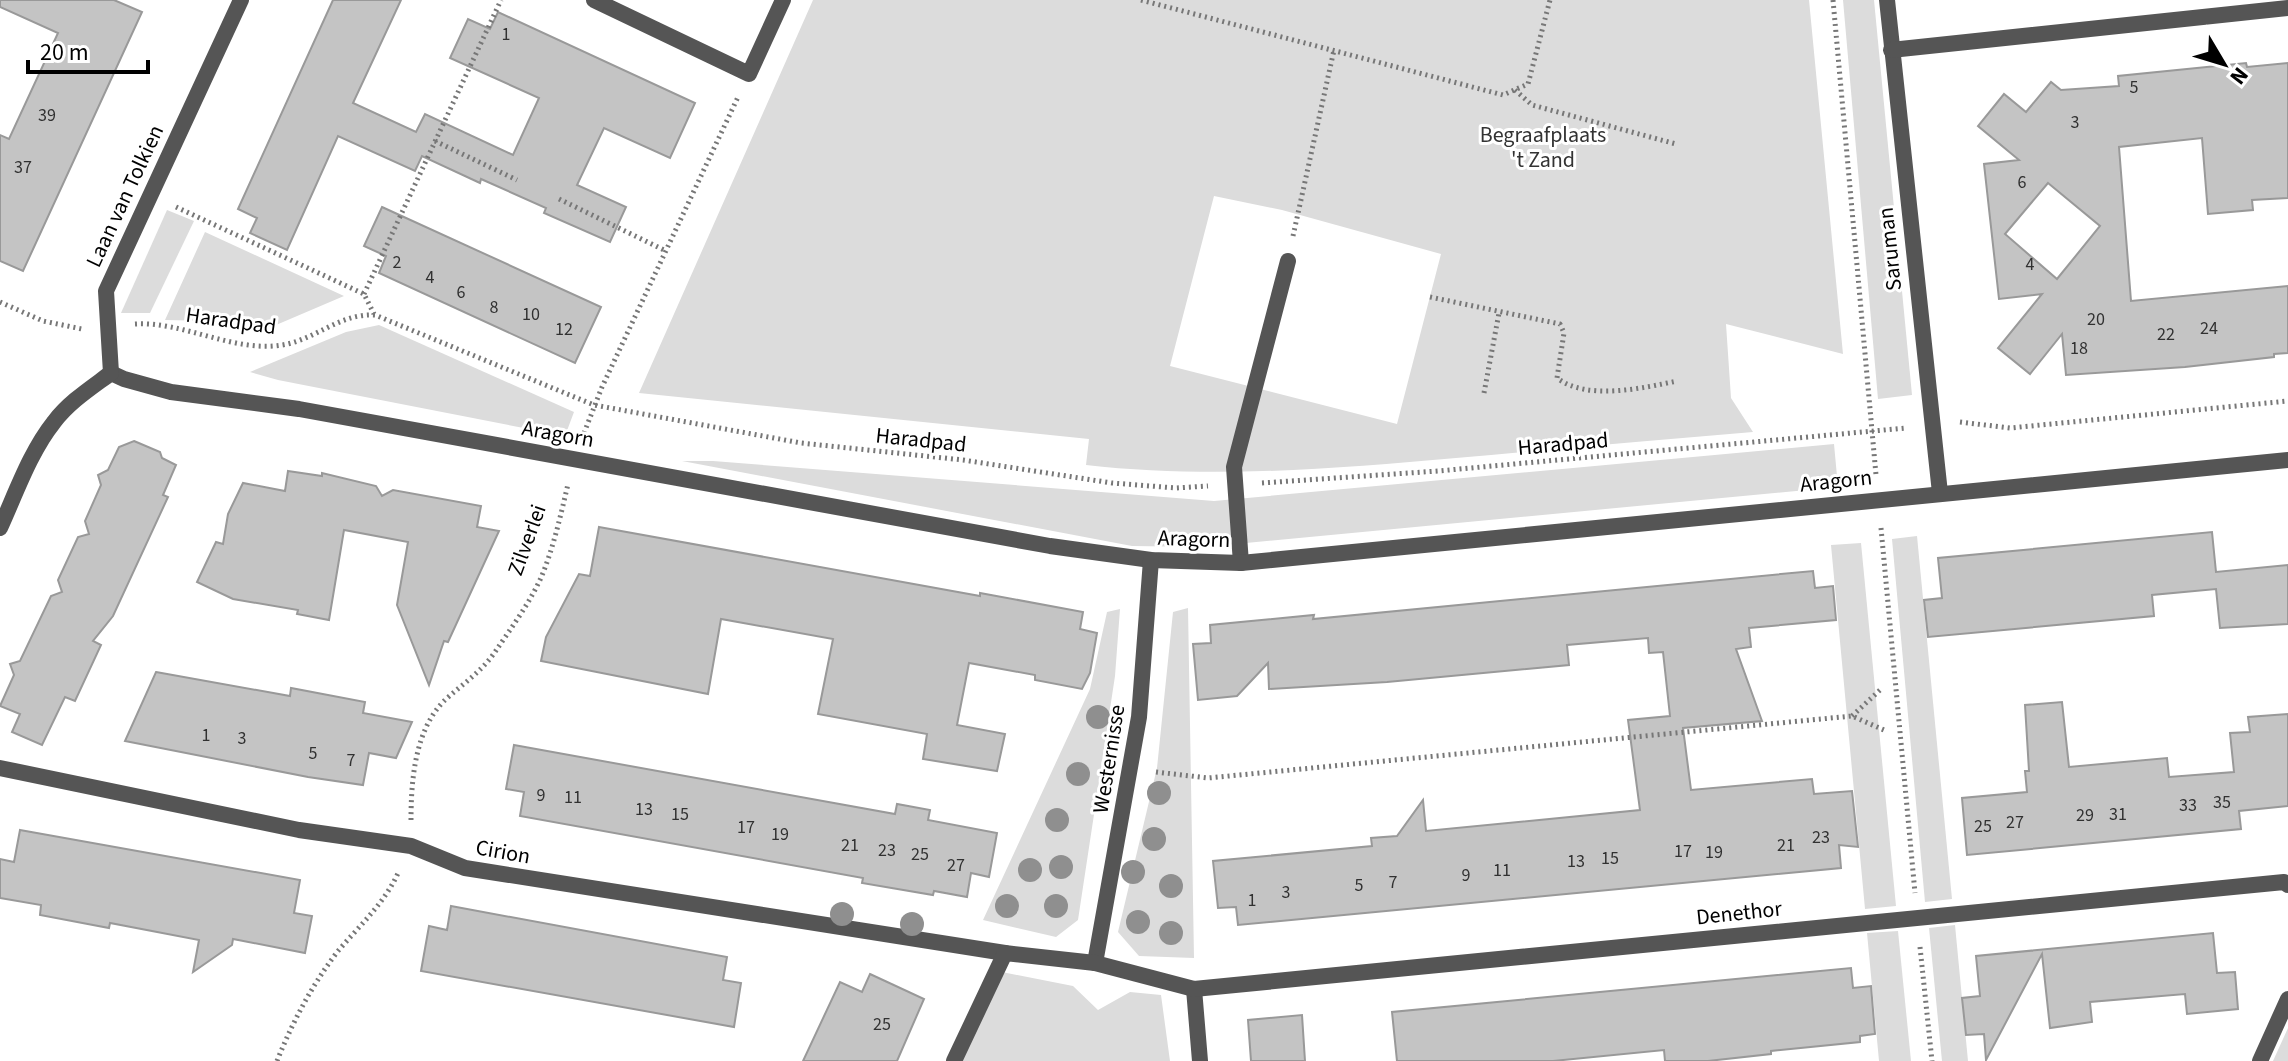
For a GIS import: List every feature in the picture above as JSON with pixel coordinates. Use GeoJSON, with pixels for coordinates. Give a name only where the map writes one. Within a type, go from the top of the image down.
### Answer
{"type":"FeatureCollection","features":[{"type":"Feature","properties":{"kind":"street","name":"Laan van Tolkien"},"geometry":{"type":"LineString","coordinates":[[111,373],[106,291],[241,0]]}},
{"type":"Feature","properties":{"kind":"street"},"geometry":{"type":"LineString","coordinates":[[594,0],[749,74],[783,0]]}},
{"type":"Feature","properties":{"kind":"street","name":"Saruman"},"geometry":{"type":"LineString","coordinates":[[1887,0],[1940,493]]}},
{"type":"Feature","properties":{"kind":"street"},"geometry":{"type":"LineString","coordinates":[[1891,50],[2288,8]]}},
{"type":"Feature","properties":{"kind":"street"},"geometry":{"type":"LineString","coordinates":[[1241,563],[1234,467],[1288,261]]}},
{"type":"Feature","properties":{"kind":"street"},"geometry":{"type":"LineString","coordinates":[[0,528],[54,422],[78,397],[111,373]]}},
{"type":"Feature","properties":{"kind":"street","name":"Aragorn"},"geometry":{"type":"LineString","coordinates":[[111,373],[171,392],[299,409],[1050,546],[1151,560],[1241,563],[2288,460]]}},
{"type":"Feature","properties":{"kind":"street","name":"Westernisse"},"geometry":{"type":"LineString","coordinates":[[1095,963],[1139,717],[1151,560]]}},
{"type":"Feature","properties":{"kind":"street","name":"Cirion"},"geometry":{"type":"LineString","coordinates":[[0,768],[299,830],[411,846],[465,868],[1005,953]]}},
{"type":"Feature","properties":{"kind":"street","name":"Denethor"},"geometry":{"type":"LineString","coordinates":[[1194,989],[2284,882],[2288,885]]}},
{"type":"Feature","properties":{"kind":"street"},"geometry":{"type":"LineString","coordinates":[[954,1061],[1005,953],[1095,963],[1194,989],[1200,1061]]}},
{"type":"Feature","properties":{"kind":"street"},"geometry":{"type":"LineString","coordinates":[[2260,1061],[2288,999]]}},
{"type":"Feature","properties":{"kind":"path"},"geometry":{"type":"LineString","coordinates":[[364,294],[501,0]]}},
{"type":"Feature","properties":{"kind":"path"},"geometry":{"type":"LineString","coordinates":[[1141,0],[1503,95],[1528,84],[1550,0]]}},
{"type":"Feature","properties":{"kind":"path"},"geometry":{"type":"LineString","coordinates":[[1288,261],[1334,50]]}},
{"type":"Feature","properties":{"kind":"path","name":"Zilverlei"},"geometry":{"type":"LineString","coordinates":[[277,1061],[294,1019],[317,980],[394,883],[411,846],[414,763],[424,734],[444,701],[493,656],[542,576],[558,529],[574,459],[594,405],[749,74]]}},
{"type":"Feature","properties":{"kind":"path"},"geometry":{"type":"LineString","coordinates":[[1515,90],[1532,105],[1676,144]]}},
{"type":"Feature","properties":{"kind":"path"},"geometry":{"type":"LineString","coordinates":[[435,141],[517,180]]}},
{"type":"Feature","properties":{"kind":"path"},"geometry":{"type":"LineString","coordinates":[[150,194],[364,294],[375,315]]}},
{"type":"Feature","properties":{"kind":"path"},"geometry":{"type":"LineString","coordinates":[[559,199],[666,251]]}},
{"type":"Feature","properties":{"kind":"path"},"geometry":{"type":"LineString","coordinates":[[1430,297],[1560,324],[1564,333],[1557,378],[1565,384],[1611,392],[1677,381]]}},
{"type":"Feature","properties":{"kind":"path","name":"Haradpad"},"geometry":{"type":"LineString","coordinates":[[0,302],[43,321],[78,329],[152,323],[236,341],[282,345],[347,318],[360,314],[375,315],[594,405],[801,443],[963,460],[1112,483],[1176,488],[1438,471],[1871,431]]}},
{"type":"Feature","properties":{"kind":"path"},"geometry":{"type":"LineString","coordinates":[[1484,393],[1499,313]]}},
{"type":"Feature","properties":{"kind":"path","name":"Aragorn"},"geometry":{"type":"LineString","coordinates":[[1871,431],[1961,422],[2010,428],[2288,401]]}},
{"type":"Feature","properties":{"kind":"path"},"geometry":{"type":"LineString","coordinates":[[1852,716],[1880,690]]}},
{"type":"Feature","properties":{"kind":"path"},"geometry":{"type":"LineString","coordinates":[[1131,769],[1208,778],[1852,716],[1884,730]]}},
{"type":"Feature","properties":{"kind":"green space","name":"Begraafplaats 't Zand"},"geometry":{"type":"Polygon","coordinates":[[[813,0],[1809,0],[1843,354],[1726,324],[1731,398],[1753,432],[1364,466],[1271,471],[1178,471],[1086,465],[1089,439],[639,393],[813,0]],[[1214,196],[1170,366],[1397,424],[1441,254],[1282,210],[1214,196]]]}},
{"type":"Feature","properties":{"kind":"green space"},"geometry":{"type":"Polygon","coordinates":[[[1843,0],[1874,0],[1912,395],[1878,399],[1843,0]]]}},
{"type":"Feature","properties":{"kind":"green space"},"geometry":{"type":"Polygon","coordinates":[[[167,210],[194,221],[150,313],[121,313],[167,210]]]}},
{"type":"Feature","properties":{"kind":"green space"},"geometry":{"type":"Polygon","coordinates":[[[205,232],[344,296],[269,328],[212,321],[165,320],[205,232]]]}},
{"type":"Feature","properties":{"kind":"green space"},"geometry":{"type":"Polygon","coordinates":[[[379,325],[574,412],[565,436],[250,372],[346,332],[379,325]]]}},
{"type":"Feature","properties":{"kind":"green space"},"geometry":{"type":"Polygon","coordinates":[[[1834,444],[1838,487],[1204,547],[1132,546],[682,461],[1214,501],[1834,444]]]}},
{"type":"Feature","properties":{"kind":"green space"},"geometry":{"type":"Polygon","coordinates":[[[1917,536],[1952,899],[1925,902],[1892,539],[1917,536]]]}},
{"type":"Feature","properties":{"kind":"green space"},"geometry":{"type":"Polygon","coordinates":[[[1861,543],[1896,906],[1865,909],[1831,545],[1861,543]]]}},
{"type":"Feature","properties":{"kind":"green space"},"geometry":{"type":"Polygon","coordinates":[[[1188,608],[1194,958],[1139,956],[1118,932],[1157,768],[1173,612],[1188,608]]]}},
{"type":"Feature","properties":{"kind":"green space"},"geometry":{"type":"Polygon","coordinates":[[[1120,609],[1115,676],[1078,920],[1056,937],[983,920],[1090,689],[1107,612],[1120,609]]]}},
{"type":"Feature","properties":{"kind":"green space"},"geometry":{"type":"Polygon","coordinates":[[[1955,925],[1968,1061],[1942,1061],[1929,928],[1955,925]]]}},
{"type":"Feature","properties":{"kind":"green space"},"geometry":{"type":"Polygon","coordinates":[[[1898,931],[1911,1061],[1879,1061],[1867,933],[1898,931]]]}},
{"type":"Feature","properties":{"kind":"green space"},"geometry":{"type":"Polygon","coordinates":[[[1002,972],[1073,986],[1098,1010],[1130,992],[1161,995],[1170,1061],[962,1061],[1002,972]]]}},
{"type":"Feature","properties":{"kind":"green space"},"geometry":{"type":"Polygon","coordinates":[[[2288,1028],[2288,1061],[2273,1061],[2288,1028]]]}},
{"type":"Feature","properties":{"kind":"building"},"geometry":{"type":"Polygon","coordinates":[[[0,0],[114,0],[142,12],[23,271],[0,261],[0,135],[9,139],[58,33],[0,7],[0,0]]]}},
{"type":"Feature","properties":{"kind":"building"},"geometry":{"type":"Polygon","coordinates":[[[333,0],[401,0],[353,103],[416,132],[425,114],[513,155],[539,98],[450,58],[468,19],[490,29],[498,12],[695,103],[670,158],[604,128],[577,185],[626,207],[610,242],[544,213],[546,208],[481,179],[480,183],[422,156],[415,171],[338,136],[287,250],[250,233],[257,218],[238,209],[333,0]]]}},
{"type":"Feature","properties":{"kind":"building"},"geometry":{"type":"Polygon","coordinates":[[[2246,63],[2247,67],[2288,63],[2288,198],[2252,200],[2253,210],[2208,214],[2202,138],[2119,147],[2131,301],[2288,286],[2288,353],[2185,367],[2066,375],[2062,334],[2030,374],[1998,348],[2042,294],[1999,299],[1984,164],[2019,160],[1978,126],[2004,94],[2026,112],[2051,82],[2061,90],[2119,86],[2118,76],[2246,63]],[[2048,183],[2005,234],[2057,279],[2100,226],[2048,183]]]}},
{"type":"Feature","properties":{"kind":"building"},"geometry":{"type":"Polygon","coordinates":[[[382,207],[601,307],[575,363],[379,273],[386,256],[364,246],[382,207]]]}},
{"type":"Feature","properties":{"kind":"building"},"geometry":{"type":"Polygon","coordinates":[[[134,441],[160,452],[162,458],[176,465],[163,495],[168,497],[113,616],[93,641],[101,645],[75,701],[65,697],[42,745],[12,732],[20,714],[0,706],[14,675],[10,664],[20,661],[51,596],[62,592],[58,580],[78,537],[89,534],[85,521],[101,485],[98,475],[108,470],[119,447],[134,441]]]}},
{"type":"Feature","properties":{"kind":"building"},"geometry":{"type":"Polygon","coordinates":[[[288,471],[322,476],[322,473],[376,486],[382,496],[393,490],[481,506],[477,527],[499,531],[448,642],[444,641],[429,685],[397,605],[408,542],[344,530],[329,620],[297,614],[298,610],[233,599],[197,582],[216,542],[223,544],[228,514],[243,483],[285,491],[288,471]]]}},
{"type":"Feature","properties":{"kind":"building"},"geometry":{"type":"Polygon","coordinates":[[[599,527],[1083,612],[1080,629],[1097,633],[1090,673],[1082,689],[1035,680],[1035,675],[969,663],[957,725],[1005,734],[997,771],[923,759],[927,734],[818,714],[833,639],[721,619],[708,694],[541,661],[546,637],[579,574],[590,576],[599,527]]]}},
{"type":"Feature","properties":{"kind":"building"},"geometry":{"type":"Polygon","coordinates":[[[2212,532],[2216,572],[2288,565],[2288,624],[2220,628],[2216,589],[2152,595],[2154,616],[1928,637],[1924,600],[1942,598],[1938,558],[2212,532]]]}},
{"type":"Feature","properties":{"kind":"building"},"geometry":{"type":"Polygon","coordinates":[[[1813,571],[1815,588],[1833,586],[1836,620],[1749,628],[1751,647],[1736,649],[1762,721],[1683,728],[1691,790],[1812,779],[1814,794],[1852,791],[1858,847],[1839,845],[1841,868],[1238,925],[1236,907],[1218,908],[1213,861],[1372,846],[1371,838],[1397,836],[1423,800],[1426,831],[1640,810],[1628,720],[1670,716],[1663,652],[1649,653],[1648,638],[1567,645],[1569,665],[1387,682],[1269,689],[1268,663],[1237,696],[1198,700],[1193,644],[1211,643],[1210,625],[1314,615],[1313,619],[1813,571]]]}},
{"type":"Feature","properties":{"kind":"building"},"geometry":{"type":"Polygon","coordinates":[[[156,672],[290,696],[291,688],[365,702],[363,713],[412,722],[396,758],[369,753],[363,785],[125,741],[156,672]]]}},
{"type":"Feature","properties":{"kind":"building"},"geometry":{"type":"Polygon","coordinates":[[[2062,702],[2069,767],[2167,758],[2169,777],[2234,772],[2230,733],[2250,732],[2248,717],[2288,714],[2288,806],[2239,811],[2241,829],[1967,855],[1962,798],[2027,792],[2025,771],[2029,771],[2025,705],[2062,702]]]}},
{"type":"Feature","properties":{"kind":"building"},"geometry":{"type":"Polygon","coordinates":[[[514,745],[895,814],[897,804],[930,810],[928,820],[997,833],[989,877],[971,873],[967,897],[934,891],[933,895],[862,883],[863,878],[520,816],[524,792],[506,789],[514,745]]]}},
{"type":"Feature","properties":{"kind":"building"},"geometry":{"type":"Polygon","coordinates":[[[20,830],[300,880],[294,913],[312,916],[305,953],[233,939],[232,945],[193,972],[199,940],[110,923],[109,928],[40,915],[41,905],[0,898],[0,859],[14,862],[20,830]]]}},
{"type":"Feature","properties":{"kind":"building"},"geometry":{"type":"Polygon","coordinates":[[[451,906],[727,957],[723,980],[741,983],[734,1027],[421,971],[429,926],[447,930],[451,906]]]}},
{"type":"Feature","properties":{"kind":"building"},"geometry":{"type":"Polygon","coordinates":[[[2213,933],[2217,973],[2235,972],[2238,1009],[2187,1014],[2185,994],[2090,1002],[2092,1022],[2050,1028],[2042,954],[1986,1060],[1984,1034],[1966,1035],[1962,998],[1980,996],[1976,956],[2213,933]]]}},
{"type":"Feature","properties":{"kind":"building"},"geometry":{"type":"Polygon","coordinates":[[[1851,968],[1853,988],[1871,986],[1875,1034],[1860,1036],[1860,1042],[1708,1061],[1665,1061],[1664,1050],[1553,1061],[1397,1061],[1392,1012],[1851,968]]]}},
{"type":"Feature","properties":{"kind":"building"},"geometry":{"type":"Polygon","coordinates":[[[870,974],[924,999],[897,1061],[803,1061],[840,982],[862,992],[870,974]]]}},
{"type":"Feature","properties":{"kind":"building"},"geometry":{"type":"Polygon","coordinates":[[[1302,1015],[1305,1061],[1251,1061],[1248,1020],[1302,1015]]]}}]}
